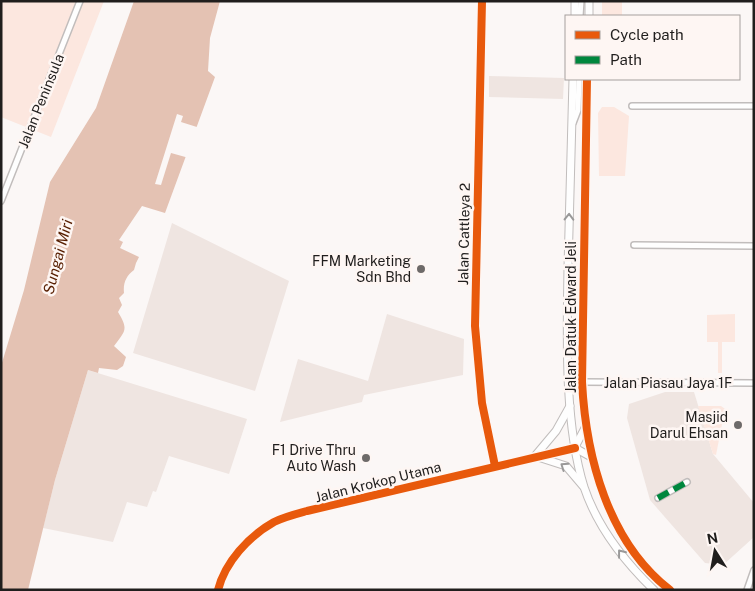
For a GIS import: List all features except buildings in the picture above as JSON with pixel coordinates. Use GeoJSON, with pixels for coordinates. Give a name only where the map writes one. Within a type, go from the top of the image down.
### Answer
{"type":"FeatureCollection","features":[{"type":"Feature","properties":{"kind":"street","name":"Jalan Peninsula"},"geometry":{"type":"LineString","coordinates":[[1,201],[80,1]]}},
{"type":"Feature","properties":{"kind":"street","name":"Jalan Cattleya 2"},"geometry":{"type":"LineString","coordinates":[[482,1],[475,326],[482,403],[495,466]]}},
{"type":"Feature","properties":{"kind":"street"},"geometry":{"type":"LineString","coordinates":[[575,1],[575,15]]}},
{"type":"Feature","properties":{"kind":"street"},"geometry":{"type":"LineString","coordinates":[[580,15],[581,1]]}},
{"type":"Feature","properties":{"kind":"street"},"geometry":{"type":"LineString","coordinates":[[589,1],[589,15]]}},
{"type":"Feature","properties":{"kind":"street","name":"Jalan Datuk Edward Jeli"},"geometry":{"type":"LineString","coordinates":[[573,80],[567,308],[570,406],[575,448],[585,488],[602,525],[620,552],[641,578],[654,590]]}},
{"type":"Feature","properties":{"kind":"street"},"geometry":{"type":"LineString","coordinates":[[572,126],[578,110],[579,80]]}},
{"type":"Feature","properties":{"kind":"street","name":"Jalan Datuk Edward Jeli"},"geometry":{"type":"LineString","coordinates":[[587,80],[582,382],[586,426],[599,482],[611,512],[628,544],[643,564],[670,590]]}},
{"type":"Feature","properties":{"kind":"street"},"geometry":{"type":"LineString","coordinates":[[632,106],[754,106]]}},
{"type":"Feature","properties":{"kind":"street"},"geometry":{"type":"LineString","coordinates":[[634,245],[754,246]]}},
{"type":"Feature","properties":{"kind":"street","name":"Jalan Piasau Jaya 1F"},"geometry":{"type":"LineString","coordinates":[[582,382],[754,383]]}},
{"type":"Feature","properties":{"kind":"street"},"geometry":{"type":"LineString","coordinates":[[570,406],[556,432],[535,456],[566,466],[585,488]]}},
{"type":"Feature","properties":{"kind":"street"},"geometry":{"type":"LineString","coordinates":[[586,426],[575,448],[593,458]]}},
{"type":"Feature","properties":{"kind":"street","name":"Jalan Krokop Utama"},"geometry":{"type":"LineString","coordinates":[[218,590],[232,561],[243,547],[275,522],[292,515],[575,448]]}},
{"type":"Feature","properties":{"kind":"street"},"geometry":{"type":"LineString","coordinates":[[658,498],[687,482]]}},
{"type":"Feature","properties":{"kind":"street"},"geometry":{"type":"LineString","coordinates":[[748,590],[754,570]]}},
{"type":"Feature","properties":{"kind":"shaded area"},"geometry":{"type":"Polygon","coordinates":[[[1,1],[104,1],[51,137],[1,117],[1,1]]]}},
{"type":"Feature","properties":{"kind":"shaded area"},"geometry":{"type":"Polygon","coordinates":[[[602,1],[622,1],[622,15],[602,15],[602,1]]]}},
{"type":"Feature","properties":{"kind":"shaded area"},"geometry":{"type":"Polygon","coordinates":[[[489,76],[564,78],[563,99],[489,97],[489,76]]]}},
{"type":"Feature","properties":{"kind":"shaded area"},"geometry":{"type":"Polygon","coordinates":[[[602,107],[614,107],[629,116],[625,176],[599,176],[598,113],[602,107]]]}},
{"type":"Feature","properties":{"kind":"shaded area"},"geometry":{"type":"Polygon","coordinates":[[[172,223],[289,281],[255,391],[133,353],[172,223]]]}},
{"type":"Feature","properties":{"kind":"shaded area"},"geometry":{"type":"Polygon","coordinates":[[[387,314],[464,339],[463,375],[364,395],[362,402],[280,422],[298,359],[368,381],[387,314]]]}},
{"type":"Feature","properties":{"kind":"shaded area"},"geometry":{"type":"Polygon","coordinates":[[[735,314],[735,342],[722,342],[722,373],[718,373],[718,342],[707,342],[707,315],[735,314]]]}},
{"type":"Feature","properties":{"kind":"shaded area"},"geometry":{"type":"Polygon","coordinates":[[[88,370],[247,419],[229,474],[169,456],[156,492],[153,491],[147,507],[127,502],[113,542],[43,528],[55,480],[88,370]]]}},
{"type":"Feature","properties":{"kind":"shaded area"},"geometry":{"type":"Polygon","coordinates":[[[665,392],[694,392],[713,454],[754,503],[754,537],[723,565],[705,563],[650,500],[627,418],[629,404],[665,392]]]}},
{"type":"Feature","properties":{"kind":"shaded area"},"geometry":{"type":"Polygon","coordinates":[[[698,406],[721,406],[725,409],[716,455],[713,454],[698,406]]]}},
{"type":"Feature","properties":{"kind":"water","name":"Sungai Miri"},"geometry":{"type":"Polygon","coordinates":[[[134,1],[220,1],[210,38],[208,71],[215,77],[165,213],[142,206],[119,240],[123,242],[120,248],[139,257],[134,270],[126,280],[124,293],[119,298],[122,305],[118,312],[124,323],[124,330],[114,346],[126,357],[123,366],[117,370],[99,368],[98,373],[88,370],[55,480],[28,590],[1,590],[1,366],[24,290],[50,182],[96,108],[134,1]]]}},
{"type":"Feature","properties":{"kind":"pier"},"geometry":{"type":"Polygon","coordinates":[[[177,114],[183,116],[181,122],[200,128],[189,158],[171,153],[161,185],[155,184],[177,114]]]}},
{"type":"Feature","properties":{"kind":"marked path"},"geometry":{"type":"LineString","coordinates":[[658,498],[687,482]]}},
{"type":"Feature","properties":{"kind":"cycle path"},"geometry":{"type":"LineString","coordinates":[[482,1],[475,326],[482,403],[495,466]]}},
{"type":"Feature","properties":{"kind":"cycle path"},"geometry":{"type":"LineString","coordinates":[[587,80],[582,382],[584,411],[595,468],[604,496],[616,523],[631,548],[649,570],[670,590]]}},
{"type":"Feature","properties":{"kind":"cycle path"},"geometry":{"type":"LineString","coordinates":[[218,590],[226,570],[239,551],[247,542],[274,522],[307,511],[575,448]]}},
{"type":"Feature","properties":{"kind":"place","name":"FFM Marketing Sdn Bhd"},"geometry":{"type":"Point","coordinates":[421,269]}},
{"type":"Feature","properties":{"kind":"place","name":"Masjid Darul Ehsan"},"geometry":{"type":"Point","coordinates":[738,425]}},
{"type":"Feature","properties":{"kind":"place","name":"F1 Drive Thru Auto Wash"},"geometry":{"type":"Point","coordinates":[366,458]}}]}
